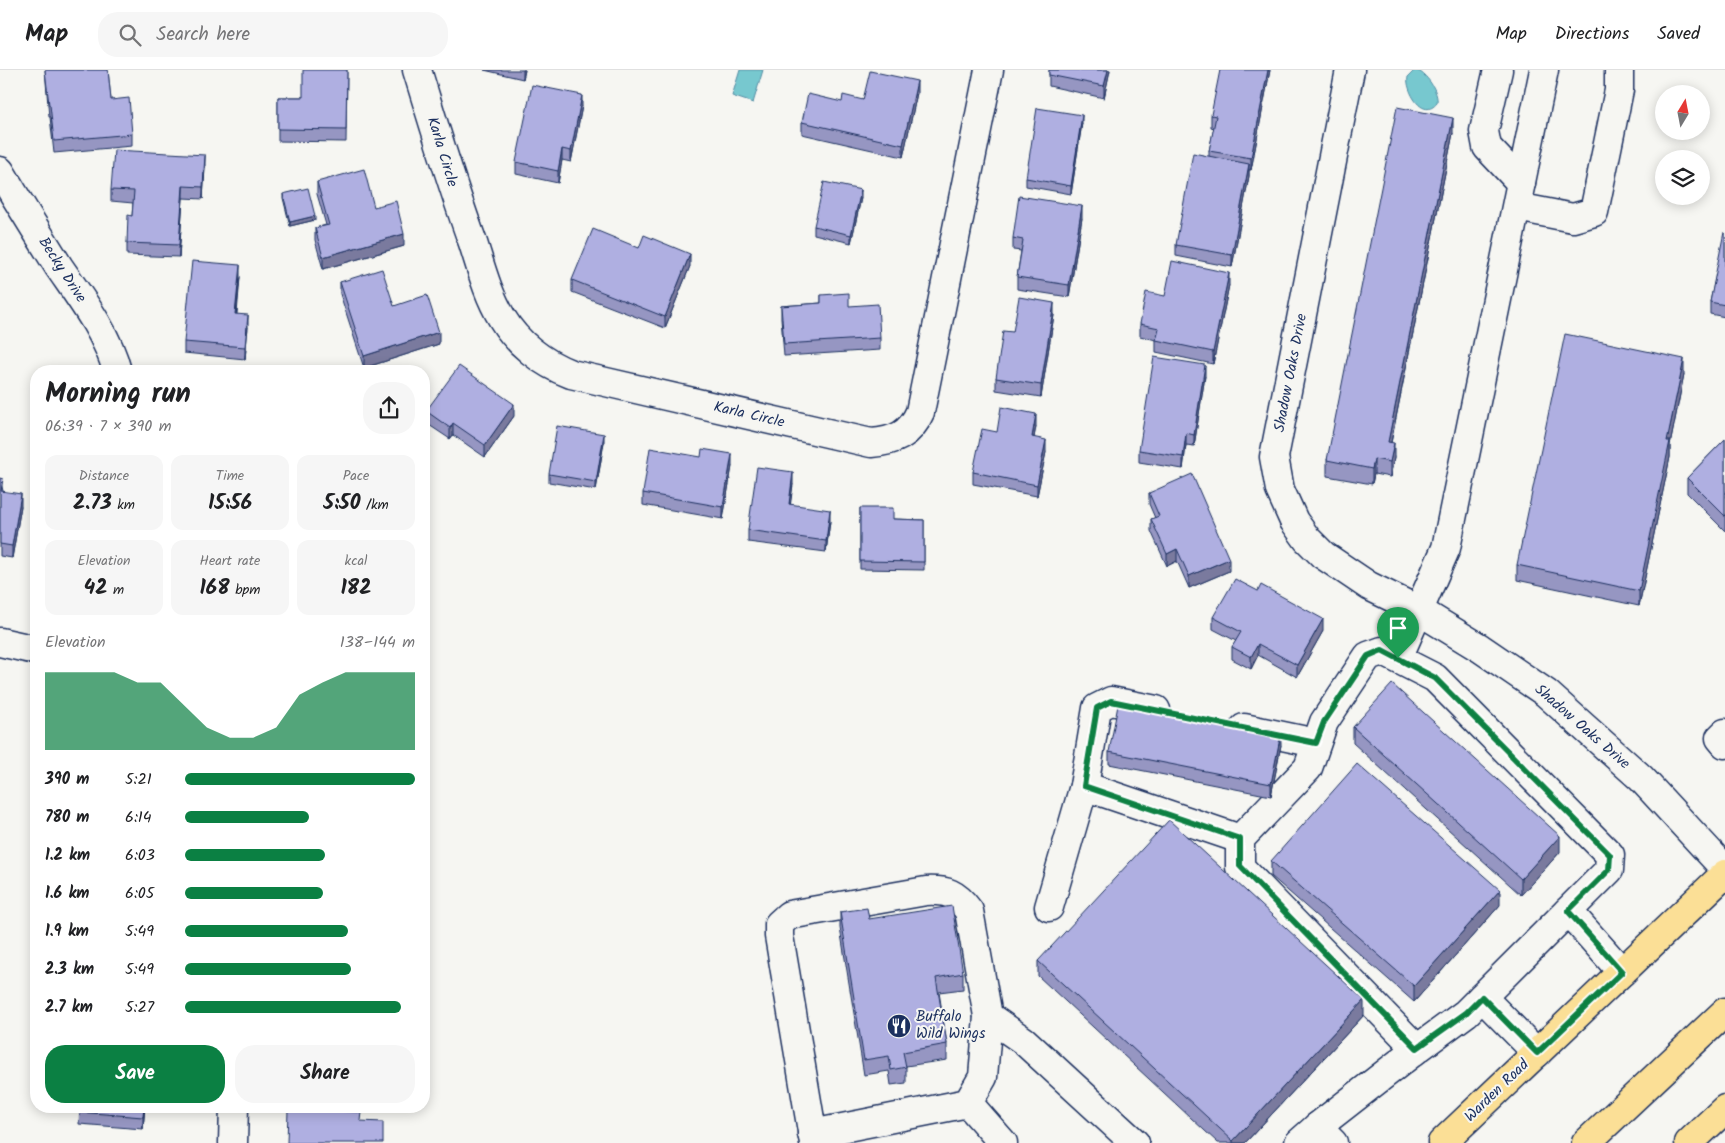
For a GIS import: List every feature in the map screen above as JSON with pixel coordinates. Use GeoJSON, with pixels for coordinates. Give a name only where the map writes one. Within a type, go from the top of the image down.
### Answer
{"type":"FeatureCollection","features":[{"type":"Feature","properties":{"kind":"main road","name":"Warden Road"},"geometry":{"type":"LineString","coordinates":[[1442,1143],[1725,874]]}},
{"type":"Feature","properties":{"kind":"main road"},"geometry":{"type":"LineString","coordinates":[[1586,1143],[1725,1012]]}},
{"type":"Feature","properties":{"kind":"main road"},"geometry":{"type":"LineString","coordinates":[[1689,1143],[1725,1109]]}},
{"type":"Feature","properties":{"kind":"street","name":"Karla Circle"},"geometry":{"type":"LineString","coordinates":[[417,70],[448,174],[491,296],[501,317],[514,336],[540,359],[570,374],[871,443],[889,441],[905,433],[917,420],[920,412],[989,70]]}},
{"type":"Feature","properties":{"kind":"street","name":"Shadow Oaks Drive"},"geometry":{"type":"LineString","coordinates":[[1350,70],[1274,457],[1280,490],[1294,521],[1307,539],[1323,555],[1369,586],[1418,610],[1480,648],[1546,693],[1641,778],[1725,868]]}},
{"type":"Feature","properties":{"kind":"street"},"geometry":{"type":"LineString","coordinates":[[1498,70],[1484,131],[1487,147],[1519,195],[1574,218],[1594,212],[1619,90],[1620,70]]}},
{"type":"Feature","properties":{"kind":"street"},"geometry":{"type":"LineString","coordinates":[[1398,658],[1446,548],[1544,70]]}},
{"type":"Feature","properties":{"kind":"street","name":"Becky Drive"},"geometry":{"type":"LineString","coordinates":[[0,171],[35,230],[95,321],[116,365]]}},
{"type":"Feature","properties":{"kind":"street"},"geometry":{"type":"LineString","coordinates":[[0,642],[30,649]]}},
{"type":"Feature","properties":{"kind":"street"},"geometry":{"type":"LineString","coordinates":[[1316,1138],[1417,1048],[1466,1013],[1609,870],[1610,855],[1435,678],[1382,650],[1368,656],[1324,722],[1308,768],[1240,839],[1240,866],[1417,1048]]}},
{"type":"Feature","properties":{"kind":"street"},"geometry":{"type":"LineString","coordinates":[[1049,907],[1084,786],[1097,708],[1111,701],[1180,715]]}},
{"type":"Feature","properties":{"kind":"street"},"geometry":{"type":"LineString","coordinates":[[1219,723],[1316,743]]}},
{"type":"Feature","properties":{"kind":"street"},"geometry":{"type":"LineString","coordinates":[[1725,733],[1720,738],[1725,744]]}},
{"type":"Feature","properties":{"kind":"street"},"geometry":{"type":"LineString","coordinates":[[1084,786],[1240,839]]}},
{"type":"Feature","properties":{"kind":"street"},"geometry":{"type":"LineString","coordinates":[[926,890],[942,890],[952,894],[962,902],[969,911],[988,1016],[983,1077],[968,1103],[813,1138],[779,936],[779,924],[789,915],[926,890]]}},
{"type":"Feature","properties":{"kind":"street"},"geometry":{"type":"LineString","coordinates":[[1568,911],[1622,972]]}},
{"type":"Feature","properties":{"kind":"street"},"geometry":{"type":"LineString","coordinates":[[1482,997],[1537,1053]]}},
{"type":"Feature","properties":{"kind":"street"},"geometry":{"type":"LineString","coordinates":[[988,1016],[1024,1041],[1135,1143]]}},
{"type":"Feature","properties":{"kind":"street"},"geometry":{"type":"LineString","coordinates":[[968,1103],[1003,1143]]}},
{"type":"Feature","properties":{"kind":"street"},"geometry":{"type":"LineString","coordinates":[[233,1143],[234,1113]]}},
{"type":"Feature","properties":{"kind":"water"},"geometry":{"type":"Polygon","coordinates":[[[740,70],[763,70],[753,103],[732,96],[740,70]]]}},
{"type":"Feature","properties":{"kind":"water"},"geometry":{"type":"Polygon","coordinates":[[[1415,70],[1423,74],[1434,88],[1437,103],[1431,108],[1420,106],[1409,88],[1408,77],[1415,70]]]}},
{"type":"Feature","properties":{"kind":"building"},"geometry":{"type":"Polygon","coordinates":[[[45,70],[108,70],[111,100],[129,98],[132,134],[54,141],[45,70]]]}},
{"type":"Feature","properties":{"kind":"building"},"geometry":{"type":"Polygon","coordinates":[[[303,70],[347,70],[346,130],[278,129],[278,97],[303,97],[303,70]]]}},
{"type":"Feature","properties":{"kind":"building"},"geometry":{"type":"Polygon","coordinates":[[[1049,70],[1108,70],[1104,86],[1049,75],[1049,70]]]}},
{"type":"Feature","properties":{"kind":"building"},"geometry":{"type":"Polygon","coordinates":[[[1220,70],[1268,70],[1251,158],[1209,151],[1216,116],[1211,115],[1220,70]]]}},
{"type":"Feature","properties":{"kind":"building"},"geometry":{"type":"Polygon","coordinates":[[[870,71],[917,81],[903,145],[802,122],[808,94],[842,102],[843,95],[863,100],[870,71]]]}},
{"type":"Feature","properties":{"kind":"building"},"geometry":{"type":"Polygon","coordinates":[[[532,85],[582,95],[571,151],[562,149],[558,171],[516,162],[532,85]]]}},
{"type":"Feature","properties":{"kind":"building"},"geometry":{"type":"Polygon","coordinates":[[[1397,107],[1453,118],[1388,442],[1394,443],[1390,462],[1374,459],[1372,469],[1327,460],[1397,107]]]}},
{"type":"Feature","properties":{"kind":"building"},"geometry":{"type":"Polygon","coordinates":[[[1037,108],[1082,115],[1071,186],[1026,178],[1037,108]]]}},
{"type":"Feature","properties":{"kind":"building"},"geometry":{"type":"Polygon","coordinates":[[[114,150],[205,155],[203,187],[183,186],[179,245],[127,243],[128,215],[132,216],[134,191],[111,190],[114,150]]]}},
{"type":"Feature","properties":{"kind":"building"},"geometry":{"type":"Polygon","coordinates":[[[1193,153],[1249,164],[1232,255],[1176,245],[1193,153]]]}},
{"type":"Feature","properties":{"kind":"building"},"geometry":{"type":"Polygon","coordinates":[[[364,169],[374,207],[396,201],[404,234],[323,257],[315,228],[329,225],[317,182],[364,169]]]}},
{"type":"Feature","properties":{"kind":"building"},"geometry":{"type":"Polygon","coordinates":[[[824,182],[861,190],[851,235],[814,226],[824,182]]]}},
{"type":"Feature","properties":{"kind":"building"},"geometry":{"type":"Polygon","coordinates":[[[308,188],[315,216],[290,222],[283,194],[308,188]]]}},
{"type":"Feature","properties":{"kind":"building"},"geometry":{"type":"Polygon","coordinates":[[[1019,196],[1082,206],[1069,285],[1017,277],[1023,240],[1013,238],[1019,196]]]}},
{"type":"Feature","properties":{"kind":"building"},"geometry":{"type":"Polygon","coordinates":[[[593,229],[639,248],[644,235],[690,254],[665,317],[572,280],[593,229]]]}},
{"type":"Feature","properties":{"kind":"building"},"geometry":{"type":"Polygon","coordinates":[[[1725,233],[1725,305],[1710,302],[1725,233]]]}},
{"type":"Feature","properties":{"kind":"building"},"geometry":{"type":"Polygon","coordinates":[[[192,261],[240,265],[235,314],[248,315],[245,347],[184,342],[192,261]]]}},
{"type":"Feature","properties":{"kind":"building"},"geometry":{"type":"Polygon","coordinates":[[[1172,261],[1229,273],[1213,352],[1156,340],[1159,328],[1140,324],[1146,292],[1165,296],[1172,261]]]}},
{"type":"Feature","properties":{"kind":"building"},"geometry":{"type":"Polygon","coordinates":[[[382,269],[394,306],[427,295],[439,332],[364,356],[340,282],[382,269]]]}},
{"type":"Feature","properties":{"kind":"building"},"geometry":{"type":"Polygon","coordinates":[[[849,293],[849,306],[878,304],[880,338],[784,344],[781,306],[821,303],[821,295],[849,293]]]}},
{"type":"Feature","properties":{"kind":"building"},"geometry":{"type":"Polygon","coordinates":[[[1019,297],[1054,303],[1041,385],[996,378],[1003,331],[1013,332],[1019,297]]]}},
{"type":"Feature","properties":{"kind":"building"},"geometry":{"type":"Polygon","coordinates":[[[1565,334],[1684,359],[1667,441],[1670,441],[1639,591],[1517,565],[1565,334]]]}},
{"type":"Feature","properties":{"kind":"building"},"geometry":{"type":"Polygon","coordinates":[[[1154,357],[1205,365],[1194,435],[1186,433],[1183,457],[1139,450],[1154,357]]]}},
{"type":"Feature","properties":{"kind":"building"},"geometry":{"type":"Polygon","coordinates":[[[459,366],[514,404],[485,445],[453,423],[450,428],[430,414],[430,406],[459,366]]]}},
{"type":"Feature","properties":{"kind":"building"},"geometry":{"type":"Polygon","coordinates":[[[1001,407],[1036,414],[1032,437],[1046,440],[1037,485],[973,472],[982,429],[997,432],[1001,407]]]}},
{"type":"Feature","properties":{"kind":"building"},"geometry":{"type":"Polygon","coordinates":[[[557,426],[604,434],[596,482],[549,474],[557,426]]]}},
{"type":"Feature","properties":{"kind":"building"},"geometry":{"type":"Polygon","coordinates":[[[1725,439],[1725,516],[1687,478],[1725,439]]]}},
{"type":"Feature","properties":{"kind":"building"},"geometry":{"type":"Polygon","coordinates":[[[650,448],[701,457],[702,449],[732,454],[723,507],[643,493],[650,448]]]}},
{"type":"Feature","properties":{"kind":"building"},"geometry":{"type":"Polygon","coordinates":[[[757,467],[793,472],[789,504],[830,510],[826,541],[748,530],[757,467]]]}},
{"type":"Feature","properties":{"kind":"building"},"geometry":{"type":"Polygon","coordinates":[[[1192,474],[1229,559],[1189,576],[1177,549],[1167,554],[1151,519],[1159,516],[1149,493],[1192,474]]]}},
{"type":"Feature","properties":{"kind":"building"},"geometry":{"type":"Polygon","coordinates":[[[0,478],[3,479],[1,491],[21,494],[12,546],[0,544],[0,478]]]}},
{"type":"Feature","properties":{"kind":"building"},"geometry":{"type":"Polygon","coordinates":[[[860,508],[893,508],[893,519],[924,520],[924,562],[860,561],[860,508]]]}},
{"type":"Feature","properties":{"kind":"building"},"geometry":{"type":"Polygon","coordinates":[[[1235,579],[1258,591],[1261,585],[1323,619],[1297,665],[1258,644],[1251,657],[1232,647],[1241,632],[1213,617],[1235,579]]]}},
{"type":"Feature","properties":{"kind":"building"},"geometry":{"type":"Polygon","coordinates":[[[1392,684],[1560,836],[1521,879],[1353,727],[1392,684]]]}},
{"type":"Feature","properties":{"kind":"building"},"geometry":{"type":"Polygon","coordinates":[[[1119,700],[1281,733],[1271,784],[1109,752],[1119,700]]]}},
{"type":"Feature","properties":{"kind":"building"},"geometry":{"type":"Polygon","coordinates":[[[1357,764],[1500,890],[1414,986],[1271,861],[1357,764]]]}},
{"type":"Feature","properties":{"kind":"building"},"geometry":{"type":"Polygon","coordinates":[[[1169,820],[1364,1000],[1233,1141],[1038,961],[1169,820]]]}},
{"type":"Feature","properties":{"kind":"building","name":"Buffalo Wild Wings"},"geometry":{"type":"Polygon","coordinates":[[[952,906],[963,973],[936,978],[947,1044],[903,1052],[906,1067],[891,1070],[889,1056],[864,1060],[840,912],[867,908],[869,919],[952,906]]]}},
{"type":"Feature","properties":{"kind":"building"},"geometry":{"type":"Polygon","coordinates":[[[92,1113],[143,1113],[143,1117],[92,1113]]]}},
{"type":"Feature","properties":{"kind":"building"},"geometry":{"type":"Polygon","coordinates":[[[288,1113],[361,1113],[360,1121],[383,1122],[383,1143],[287,1143],[288,1113]]]}},
{"type":"Feature","properties":{"kind":"place","name":"Buffalo Wild Wings"},"geometry":{"type":"Point","coordinates":[899,1026]}},
{"type":"Feature","properties":{"kind":"route"},"geometry":{"type":"LineString","coordinates":[[1382,650],[1398,658],[1435,678],[1610,855],[1609,870],[1568,911],[1622,972],[1537,1053],[1482,997],[1466,1013],[1417,1048],[1240,866],[1240,839],[1084,786],[1097,708],[1111,701],[1316,743],[1324,722],[1368,656],[1382,650]]}}]}
